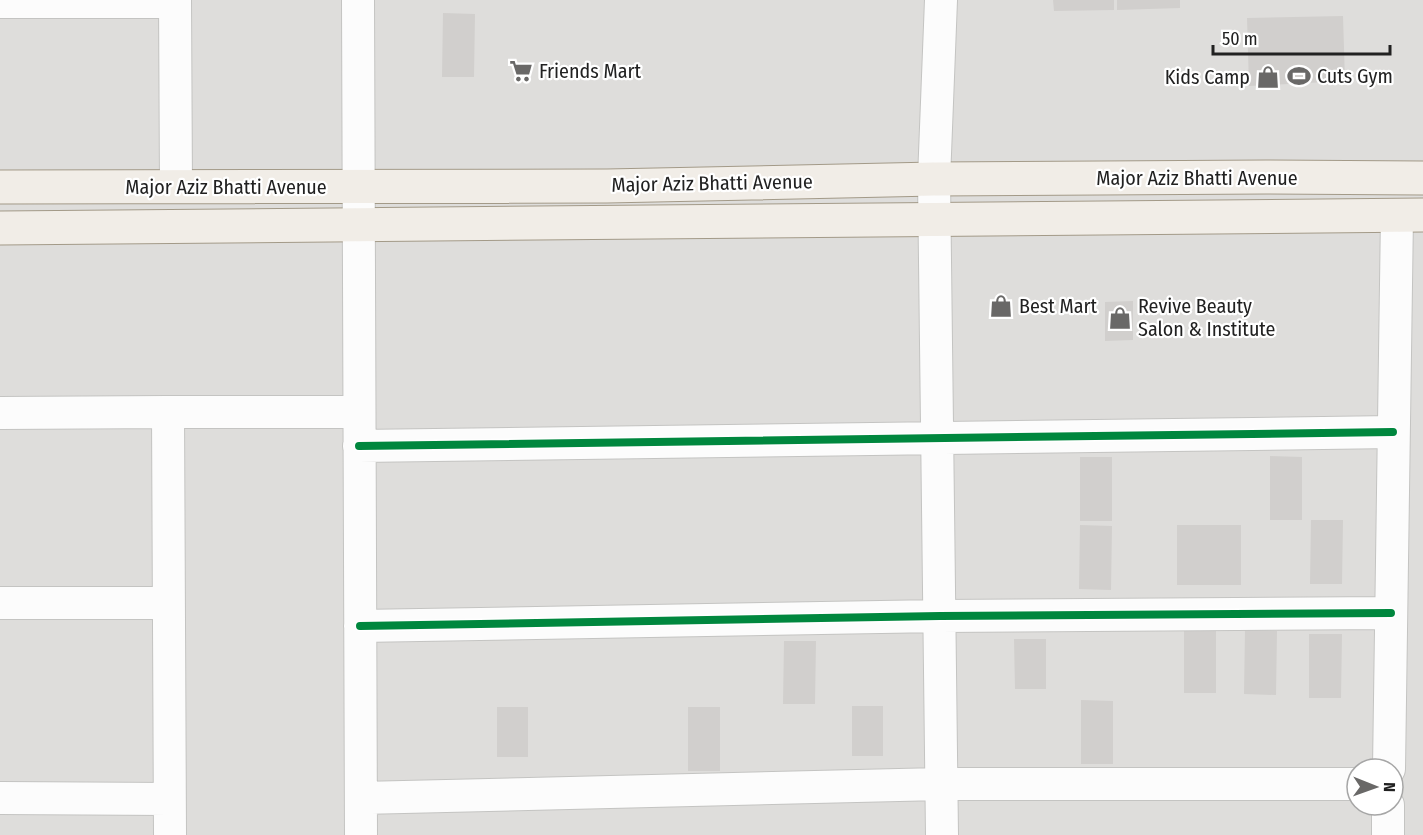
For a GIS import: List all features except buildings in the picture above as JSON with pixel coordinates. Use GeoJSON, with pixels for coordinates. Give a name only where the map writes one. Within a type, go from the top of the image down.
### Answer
{"type":"FeatureCollection","features":[{"type":"Feature","properties":{"kind":"main road","name":"Major Aziz Bhatti Avenue"},"geometry":{"type":"LineString","coordinates":[[0,187],[607,186],[934,179],[1423,178]]}},
{"type":"Feature","properties":{"kind":"main road","name":"Major Aziz Bhatti Avenue"},"geometry":{"type":"LineString","coordinates":[[0,228],[1410,215]]}},
{"type":"Feature","properties":{"kind":"street"},"geometry":{"type":"LineString","coordinates":[[358,0],[361,835]]}},
{"type":"Feature","properties":{"kind":"street"},"geometry":{"type":"LineString","coordinates":[[940,0],[934,179],[942,835]]}},
{"type":"Feature","properties":{"kind":"street"},"geometry":{"type":"LineString","coordinates":[[0,2],[175,1],[176,187]]}},
{"type":"Feature","properties":{"kind":"street"},"geometry":{"type":"LineString","coordinates":[[1389,757],[1393,432],[1410,215]]}},
{"type":"Feature","properties":{"kind":"street"},"geometry":{"type":"LineString","coordinates":[[168,411],[170,835]]}},
{"type":"Feature","properties":{"kind":"street"},"geometry":{"type":"LineString","coordinates":[[0,413],[359,412]]}},
{"type":"Feature","properties":{"kind":"street"},"geometry":{"type":"LineString","coordinates":[[359,446],[1393,432]]}},
{"type":"Feature","properties":{"kind":"street"},"geometry":{"type":"LineString","coordinates":[[0,603],[168,603]]}},
{"type":"Feature","properties":{"kind":"street"},"geometry":{"type":"LineString","coordinates":[[360,626],[940,616],[1391,613]]}},
{"type":"Feature","properties":{"kind":"street"},"geometry":{"type":"LineString","coordinates":[[361,798],[942,784],[1345,784]]}},
{"type":"Feature","properties":{"kind":"street"},"geometry":{"type":"LineString","coordinates":[[0,798],[169,799]]}},
{"type":"Feature","properties":{"kind":"street"},"geometry":{"type":"LineString","coordinates":[[1388,817],[1388,835]]}},
{"type":"Feature","properties":{"kind":"shaded area"},"geometry":{"type":"Polygon","coordinates":[[[0,0],[1423,0],[1423,835],[0,835],[0,0]]]}},
{"type":"Feature","properties":{"kind":"cycle path"},"geometry":{"type":"LineString","coordinates":[[359,446],[1393,432]]}},
{"type":"Feature","properties":{"kind":"cycle path"},"geometry":{"type":"LineString","coordinates":[[360,626],[940,616],[1391,613]]}},
{"type":"Feature","properties":{"kind":"place","name":"Friends Mart"},"geometry":{"type":"Point","coordinates":[521,71]}},
{"type":"Feature","properties":{"kind":"place","name":"Cuts Gym"},"geometry":{"type":"Point","coordinates":[1299,76]}},
{"type":"Feature","properties":{"kind":"place","name":"Kids Camp"},"geometry":{"type":"Point","coordinates":[1268,77]}},
{"type":"Feature","properties":{"kind":"place","name":"Best Mart"},"geometry":{"type":"Point","coordinates":[1001,306]}},
{"type":"Feature","properties":{"kind":"place","name":"Revive Beauty Salon & Institute"},"geometry":{"type":"Point","coordinates":[1120,318]}}]}
